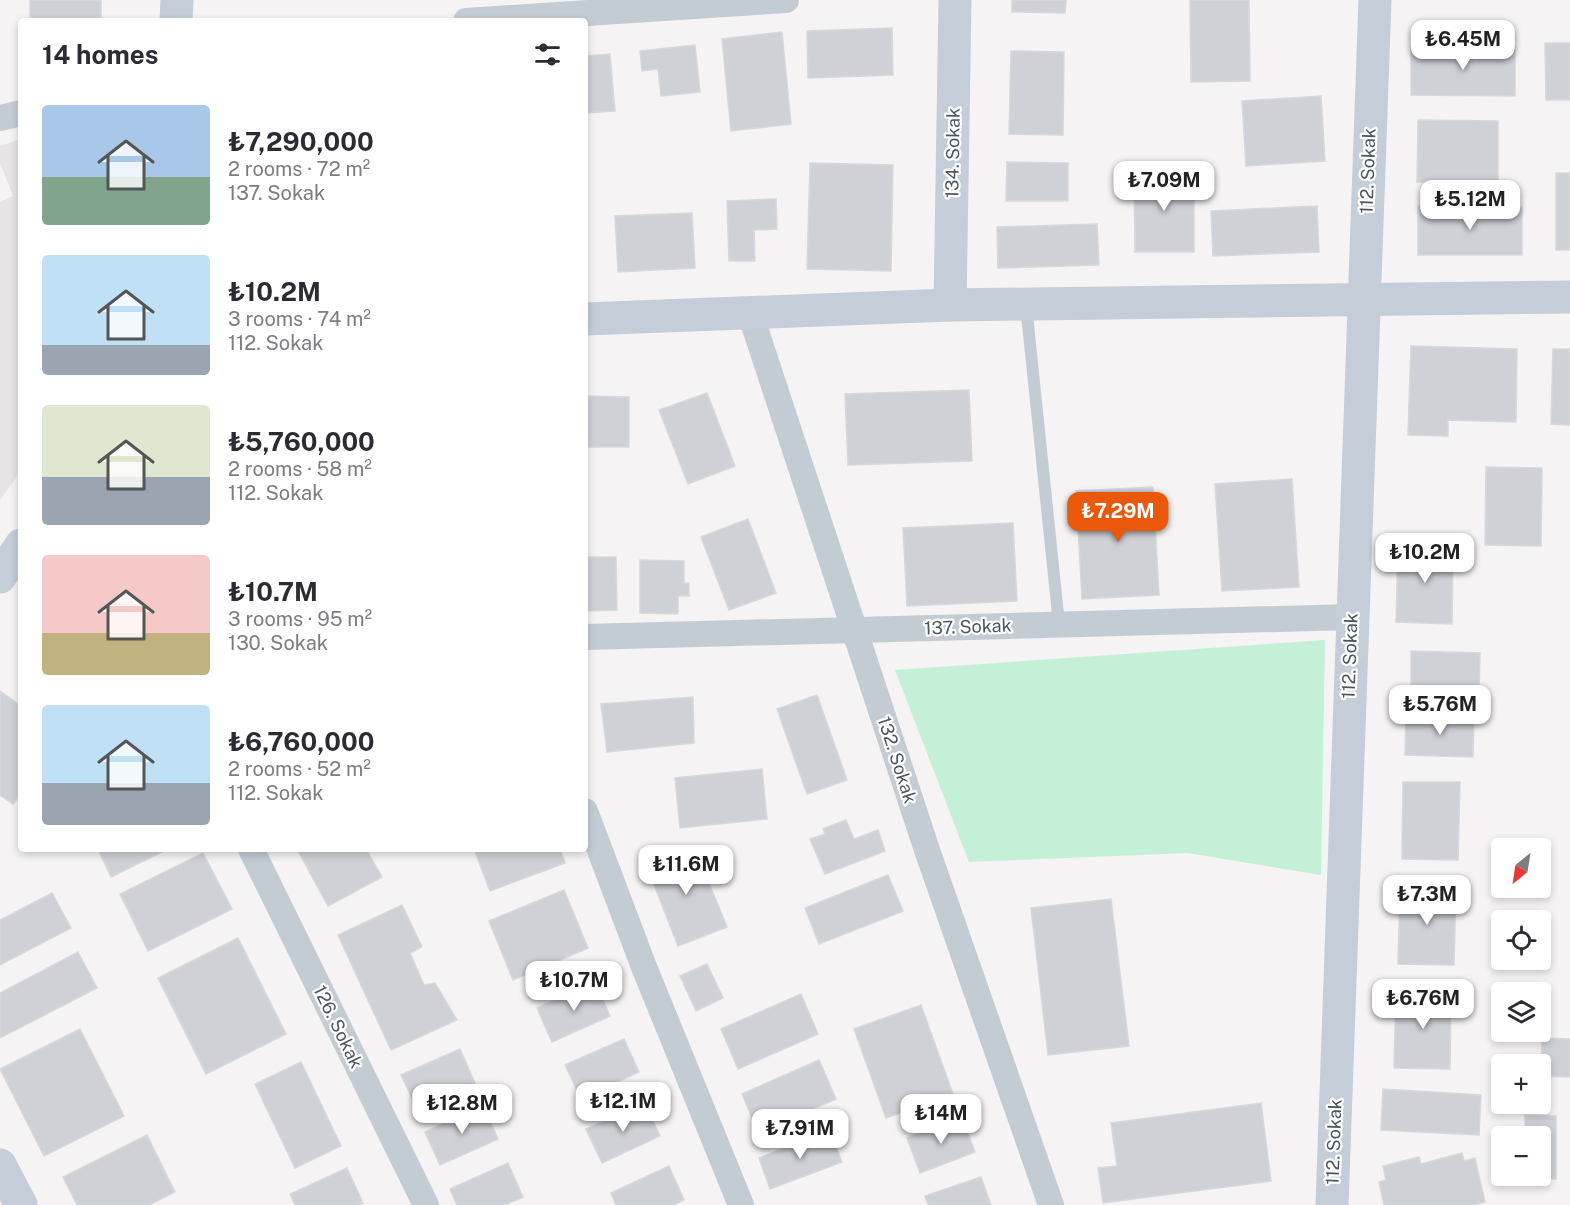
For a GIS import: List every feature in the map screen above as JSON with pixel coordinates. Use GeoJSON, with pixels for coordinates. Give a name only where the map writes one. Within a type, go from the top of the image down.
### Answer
{"type":"FeatureCollection","features":[{"type":"Feature","properties":{"kind":"street"},"geometry":{"type":"LineString","coordinates":[[176,18],[177,0]]}},
{"type":"Feature","properties":{"kind":"street"},"geometry":{"type":"LineString","coordinates":[[512,18],[786,0]]}},
{"type":"Feature","properties":{"kind":"street","name":"134. Sokak"},"geometry":{"type":"LineString","coordinates":[[950,305],[955,0]]}},
{"type":"Feature","properties":{"kind":"street","name":"112. Sokak"},"geometry":{"type":"LineString","coordinates":[[1332,1205],[1375,0]]}},
{"type":"Feature","properties":{"kind":"street"},"geometry":{"type":"LineString","coordinates":[[0,118],[18,114]]}},
{"type":"Feature","properties":{"kind":"street"},"geometry":{"type":"LineString","coordinates":[[588,319],[950,305],[1570,297]]}},
{"type":"Feature","properties":{"kind":"street","name":"132. Sokak"},"geometry":{"type":"LineString","coordinates":[[750,313],[927,850],[1051,1205]]}},
{"type":"Feature","properties":{"kind":"street"},"geometry":{"type":"LineString","coordinates":[[0,577],[18,549]]}},
{"type":"Feature","properties":{"kind":"street","name":"137. Sokak"},"geometry":{"type":"LineString","coordinates":[[588,637],[1352,617]]}},
{"type":"Feature","properties":{"kind":"street"},"geometry":{"type":"LineString","coordinates":[[588,819],[644,967],[741,1205]]}},
{"type":"Feature","properties":{"kind":"street","name":"126. Sokak"},"geometry":{"type":"LineString","coordinates":[[252,852],[426,1205]]}},
{"type":"Feature","properties":{"kind":"street"},"geometry":{"type":"LineString","coordinates":[[0,1165],[21,1205]]}},
{"type":"Feature","properties":{"kind":"lane"},"geometry":{"type":"LineString","coordinates":[[1026,304],[1059,624]]}},
{"type":"Feature","properties":{"kind":"shaded area"},"geometry":{"type":"Polygon","coordinates":[[[18,140],[18,475],[0,500],[0,202],[13,196],[0,163],[0,146],[18,140]]]}},
{"type":"Feature","properties":{"kind":"green space"},"geometry":{"type":"Polygon","coordinates":[[[1325,640],[1321,875],[1188,853],[969,862],[895,670],[1325,640]]]}},
{"type":"Feature","properties":{"kind":"building"},"geometry":{"type":"Polygon","coordinates":[[[30,0],[101,0],[101,18],[30,18],[30,0]]]}},
{"type":"Feature","properties":{"kind":"building"},"geometry":{"type":"Polygon","coordinates":[[[1012,0],[1066,0],[1065,13],[1012,12],[1012,0]]]}},
{"type":"Feature","properties":{"kind":"building"},"geometry":{"type":"Polygon","coordinates":[[[1190,0],[1249,0],[1250,81],[1191,82],[1190,0]]]}},
{"type":"Feature","properties":{"kind":"building"},"geometry":{"type":"Polygon","coordinates":[[[892,28],[893,75],[808,78],[807,31],[892,28]]]}},
{"type":"Feature","properties":{"kind":"building"},"geometry":{"type":"Polygon","coordinates":[[[782,32],[791,124],[731,131],[722,39],[782,32]]]}},
{"type":"Feature","properties":{"kind":"building"},"geometry":{"type":"Polygon","coordinates":[[[1545,43],[1570,43],[1570,100],[1546,100],[1545,43]]]}},
{"type":"Feature","properties":{"kind":"building"},"geometry":{"type":"Polygon","coordinates":[[[695,45],[700,92],[661,96],[658,69],[642,71],[640,51],[695,45]]]}},
{"type":"Feature","properties":{"kind":"building"},"geometry":{"type":"Polygon","coordinates":[[[1411,47],[1515,47],[1515,96],[1411,95],[1411,47]]]}},
{"type":"Feature","properties":{"kind":"building"},"geometry":{"type":"Polygon","coordinates":[[[1011,51],[1064,52],[1063,135],[1009,134],[1011,51]]]}},
{"type":"Feature","properties":{"kind":"building"},"geometry":{"type":"Polygon","coordinates":[[[610,54],[615,111],[588,113],[588,56],[610,54]]]}},
{"type":"Feature","properties":{"kind":"building"},"geometry":{"type":"Polygon","coordinates":[[[1321,96],[1325,161],[1246,166],[1242,101],[1321,96]]]}},
{"type":"Feature","properties":{"kind":"building"},"geometry":{"type":"Polygon","coordinates":[[[1418,120],[1498,121],[1498,183],[1417,182],[1418,120]]]}},
{"type":"Feature","properties":{"kind":"building"},"geometry":{"type":"Polygon","coordinates":[[[1007,162],[1068,163],[1068,201],[1006,201],[1007,162]]]}},
{"type":"Feature","properties":{"kind":"building"},"geometry":{"type":"Polygon","coordinates":[[[810,163],[893,165],[891,271],[807,269],[810,163]]]}},
{"type":"Feature","properties":{"kind":"building"},"geometry":{"type":"Polygon","coordinates":[[[1134,172],[1194,172],[1194,252],[1135,252],[1134,172]]]}},
{"type":"Feature","properties":{"kind":"building"},"geometry":{"type":"Polygon","coordinates":[[[1556,173],[1570,173],[1570,250],[1556,250],[1556,173]]]}},
{"type":"Feature","properties":{"kind":"building"},"geometry":{"type":"Polygon","coordinates":[[[776,199],[777,229],[754,230],[755,261],[729,261],[727,201],[776,199]]]}},
{"type":"Feature","properties":{"kind":"building"},"geometry":{"type":"Polygon","coordinates":[[[1317,206],[1319,252],[1213,256],[1211,211],[1317,206]]]}},
{"type":"Feature","properties":{"kind":"building"},"geometry":{"type":"Polygon","coordinates":[[[1418,206],[1522,207],[1522,255],[1418,255],[1418,206]]]}},
{"type":"Feature","properties":{"kind":"building"},"geometry":{"type":"Polygon","coordinates":[[[692,213],[695,268],[618,272],[615,216],[692,213]]]}},
{"type":"Feature","properties":{"kind":"building"},"geometry":{"type":"Polygon","coordinates":[[[1097,224],[1099,265],[998,268],[997,227],[1097,224]]]}},
{"type":"Feature","properties":{"kind":"building"},"geometry":{"type":"Polygon","coordinates":[[[1411,346],[1517,349],[1516,422],[1448,420],[1448,436],[1408,435],[1411,346]]]}},
{"type":"Feature","properties":{"kind":"building"},"geometry":{"type":"Polygon","coordinates":[[[1553,349],[1570,349],[1570,425],[1551,424],[1553,349]]]}},
{"type":"Feature","properties":{"kind":"building"},"geometry":{"type":"Polygon","coordinates":[[[969,390],[972,461],[848,465],[845,394],[969,390]]]}},
{"type":"Feature","properties":{"kind":"building"},"geometry":{"type":"Polygon","coordinates":[[[707,393],[735,466],[688,484],[659,410],[707,393]]]}},
{"type":"Feature","properties":{"kind":"building"},"geometry":{"type":"Polygon","coordinates":[[[588,396],[629,397],[629,447],[588,447],[588,396]]]}},
{"type":"Feature","properties":{"kind":"building"},"geometry":{"type":"Polygon","coordinates":[[[1486,467],[1542,468],[1541,546],[1485,545],[1486,467]]]}},
{"type":"Feature","properties":{"kind":"building"},"geometry":{"type":"Polygon","coordinates":[[[1292,479],[1299,587],[1222,591],[1215,484],[1292,479]]]}},
{"type":"Feature","properties":{"kind":"building"},"geometry":{"type":"Polygon","coordinates":[[[1153,487],[1159,595],[1082,599],[1076,491],[1153,487]]]}},
{"type":"Feature","properties":{"kind":"building"},"geometry":{"type":"Polygon","coordinates":[[[748,519],[776,593],[729,610],[701,537],[748,519]]]}},
{"type":"Feature","properties":{"kind":"building"},"geometry":{"type":"Polygon","coordinates":[[[1013,523],[1017,601],[907,606],[903,528],[1013,523]]]}},
{"type":"Feature","properties":{"kind":"building"},"geometry":{"type":"Polygon","coordinates":[[[1398,544],[1453,545],[1452,624],[1396,622],[1398,544]]]}},
{"type":"Feature","properties":{"kind":"building"},"geometry":{"type":"Polygon","coordinates":[[[588,557],[616,557],[617,610],[588,611],[588,557]]]}},
{"type":"Feature","properties":{"kind":"building"},"geometry":{"type":"Polygon","coordinates":[[[640,560],[684,561],[684,583],[689,583],[689,596],[678,596],[678,614],[640,613],[640,560]]]}},
{"type":"Feature","properties":{"kind":"building"},"geometry":{"type":"Polygon","coordinates":[[[1411,651],[1480,653],[1479,692],[1411,691],[1411,651]]]}},
{"type":"Feature","properties":{"kind":"building"},"geometry":{"type":"Polygon","coordinates":[[[0,691],[18,704],[18,798],[13,804],[0,795],[0,691]]]}},
{"type":"Feature","properties":{"kind":"building"},"geometry":{"type":"Polygon","coordinates":[[[817,695],[847,780],[807,794],[777,709],[817,695]]]}},
{"type":"Feature","properties":{"kind":"building"},"geometry":{"type":"Polygon","coordinates":[[[693,697],[694,743],[607,752],[601,704],[693,697]]]}},
{"type":"Feature","properties":{"kind":"building"},"geometry":{"type":"Polygon","coordinates":[[[1406,716],[1474,717],[1473,757],[1405,755],[1406,716]]]}},
{"type":"Feature","properties":{"kind":"building"},"geometry":{"type":"Polygon","coordinates":[[[762,769],[767,819],[680,828],[675,778],[762,769]]]}},
{"type":"Feature","properties":{"kind":"building"},"geometry":{"type":"Polygon","coordinates":[[[1403,782],[1460,782],[1458,860],[1402,859],[1403,782]]]}},
{"type":"Feature","properties":{"kind":"building"},"geometry":{"type":"Polygon","coordinates":[[[846,820],[854,839],[878,830],[885,851],[825,874],[810,839],[825,834],[823,829],[846,820]]]}},
{"type":"Feature","properties":{"kind":"building"},"geometry":{"type":"Polygon","coordinates":[[[694,846],[727,927],[678,946],[646,864],[694,846]]]}},
{"type":"Feature","properties":{"kind":"building"},"geometry":{"type":"Polygon","coordinates":[[[99,852],[162,852],[111,877],[99,852]]]}},
{"type":"Feature","properties":{"kind":"building"},"geometry":{"type":"Polygon","coordinates":[[[299,852],[368,852],[382,877],[328,906],[299,852]]]}},
{"type":"Feature","properties":{"kind":"building"},"geometry":{"type":"Polygon","coordinates":[[[475,852],[561,852],[565,863],[490,891],[475,852]]]}},
{"type":"Feature","properties":{"kind":"building"},"geometry":{"type":"Polygon","coordinates":[[[203,853],[232,909],[148,951],[120,894],[203,853]]]}},
{"type":"Feature","properties":{"kind":"building"},"geometry":{"type":"Polygon","coordinates":[[[888,875],[903,911],[819,944],[805,908],[888,875]]]}},
{"type":"Feature","properties":{"kind":"building"},"geometry":{"type":"Polygon","coordinates":[[[1400,886],[1456,888],[1454,965],[1398,964],[1400,886]]]}},
{"type":"Feature","properties":{"kind":"building"},"geometry":{"type":"Polygon","coordinates":[[[564,890],[588,948],[513,980],[489,921],[564,890]]]}},
{"type":"Feature","properties":{"kind":"building"},"geometry":{"type":"Polygon","coordinates":[[[52,893],[71,928],[0,965],[0,920],[52,893]]]}},
{"type":"Feature","properties":{"kind":"building"},"geometry":{"type":"Polygon","coordinates":[[[1111,899],[1129,1046],[1048,1055],[1031,908],[1111,899]]]}},
{"type":"Feature","properties":{"kind":"building"},"geometry":{"type":"Polygon","coordinates":[[[402,905],[422,947],[410,953],[424,985],[435,983],[457,1020],[391,1050],[338,935],[402,905]]]}},
{"type":"Feature","properties":{"kind":"building"},"geometry":{"type":"Polygon","coordinates":[[[238,938],[286,1034],[206,1074],[158,978],[238,938]]]}},
{"type":"Feature","properties":{"kind":"building"},"geometry":{"type":"Polygon","coordinates":[[[78,952],[97,988],[0,1038],[0,993],[78,952]]]}},
{"type":"Feature","properties":{"kind":"building"},"geometry":{"type":"Polygon","coordinates":[[[707,964],[723,998],[696,1011],[680,976],[707,964]]]}},
{"type":"Feature","properties":{"kind":"building"},"geometry":{"type":"Polygon","coordinates":[[[595,982],[610,1016],[552,1042],[537,1008],[595,982]]]}},
{"type":"Feature","properties":{"kind":"building"},"geometry":{"type":"Polygon","coordinates":[[[1396,990],[1451,992],[1450,1069],[1394,1068],[1396,990]]]}},
{"type":"Feature","properties":{"kind":"building"},"geometry":{"type":"Polygon","coordinates":[[[801,994],[818,1034],[738,1069],[721,1029],[801,994]]]}},
{"type":"Feature","properties":{"kind":"building"},"geometry":{"type":"Polygon","coordinates":[[[921,1005],[953,1094],[886,1118],[854,1029],[921,1005]]]}},
{"type":"Feature","properties":{"kind":"building"},"geometry":{"type":"Polygon","coordinates":[[[80,1029],[124,1116],[44,1156],[0,1069],[80,1029]]]}},
{"type":"Feature","properties":{"kind":"building"},"geometry":{"type":"Polygon","coordinates":[[[1551,1038],[1570,1039],[1570,1077],[1551,1076],[1551,1054],[1542,1054],[1542,1042],[1551,1042],[1551,1038]]]}},
{"type":"Feature","properties":{"kind":"building"},"geometry":{"type":"Polygon","coordinates":[[[624,1039],[639,1072],[581,1099],[565,1065],[624,1039]]]}},
{"type":"Feature","properties":{"kind":"building"},"geometry":{"type":"Polygon","coordinates":[[[460,1049],[475,1083],[417,1109],[401,1075],[460,1049]]]}},
{"type":"Feature","properties":{"kind":"building"},"geometry":{"type":"Polygon","coordinates":[[[819,1060],[836,1099],[758,1132],[742,1094],[819,1060]]]}},
{"type":"Feature","properties":{"kind":"building"},"geometry":{"type":"Polygon","coordinates":[[[301,1062],[341,1146],[295,1168],[255,1084],[301,1062]]]}},
{"type":"Feature","properties":{"kind":"building"},"geometry":{"type":"Polygon","coordinates":[[[1383,1089],[1481,1095],[1479,1135],[1381,1130],[1383,1089]]]}},
{"type":"Feature","properties":{"kind":"building"},"geometry":{"type":"Polygon","coordinates":[[[644,1103],[660,1136],[602,1163],[586,1129],[644,1103]]]}},
{"type":"Feature","properties":{"kind":"building"},"geometry":{"type":"Polygon","coordinates":[[[1261,1103],[1271,1181],[1103,1203],[1098,1168],[1117,1166],[1111,1123],[1261,1103]]]}},
{"type":"Feature","properties":{"kind":"building"},"geometry":{"type":"Polygon","coordinates":[[[483,1105],[498,1139],[440,1165],[425,1132],[483,1105]]]}},
{"type":"Feature","properties":{"kind":"building"},"geometry":{"type":"Polygon","coordinates":[[[1525,1115],[1556,1116],[1556,1179],[1551,1179],[1551,1126],[1525,1126],[1525,1115]]]}},
{"type":"Feature","properties":{"kind":"building"},"geometry":{"type":"Polygon","coordinates":[[[962,1118],[975,1152],[920,1173],[907,1138],[962,1118]]]}},
{"type":"Feature","properties":{"kind":"building"},"geometry":{"type":"Polygon","coordinates":[[[830,1130],[842,1162],[770,1189],[759,1158],[830,1130]]]}},
{"type":"Feature","properties":{"kind":"building"},"geometry":{"type":"Polygon","coordinates":[[[147,1135],[175,1192],[149,1205],[77,1205],[63,1177],[147,1135]]]}},
{"type":"Feature","properties":{"kind":"building"},"geometry":{"type":"Polygon","coordinates":[[[1462,1153],[1464,1161],[1475,1158],[1485,1202],[1474,1205],[1384,1205],[1379,1182],[1386,1180],[1383,1166],[1419,1157],[1421,1164],[1462,1153]]]}},
{"type":"Feature","properties":{"kind":"building"},"geometry":{"type":"Polygon","coordinates":[[[508,1163],[523,1197],[505,1205],[457,1205],[450,1189],[508,1163]]]}},
{"type":"Feature","properties":{"kind":"building"},"geometry":{"type":"Polygon","coordinates":[[[669,1166],[684,1200],[674,1205],[616,1205],[611,1193],[669,1166]]]}},
{"type":"Feature","properties":{"kind":"building"},"geometry":{"type":"Polygon","coordinates":[[[347,1168],[363,1203],[358,1205],[295,1205],[290,1194],[347,1168]]]}},
{"type":"Feature","properties":{"kind":"building"},"geometry":{"type":"Polygon","coordinates":[[[981,1177],[991,1205],[928,1205],[925,1196],[981,1177]]]}}]}
